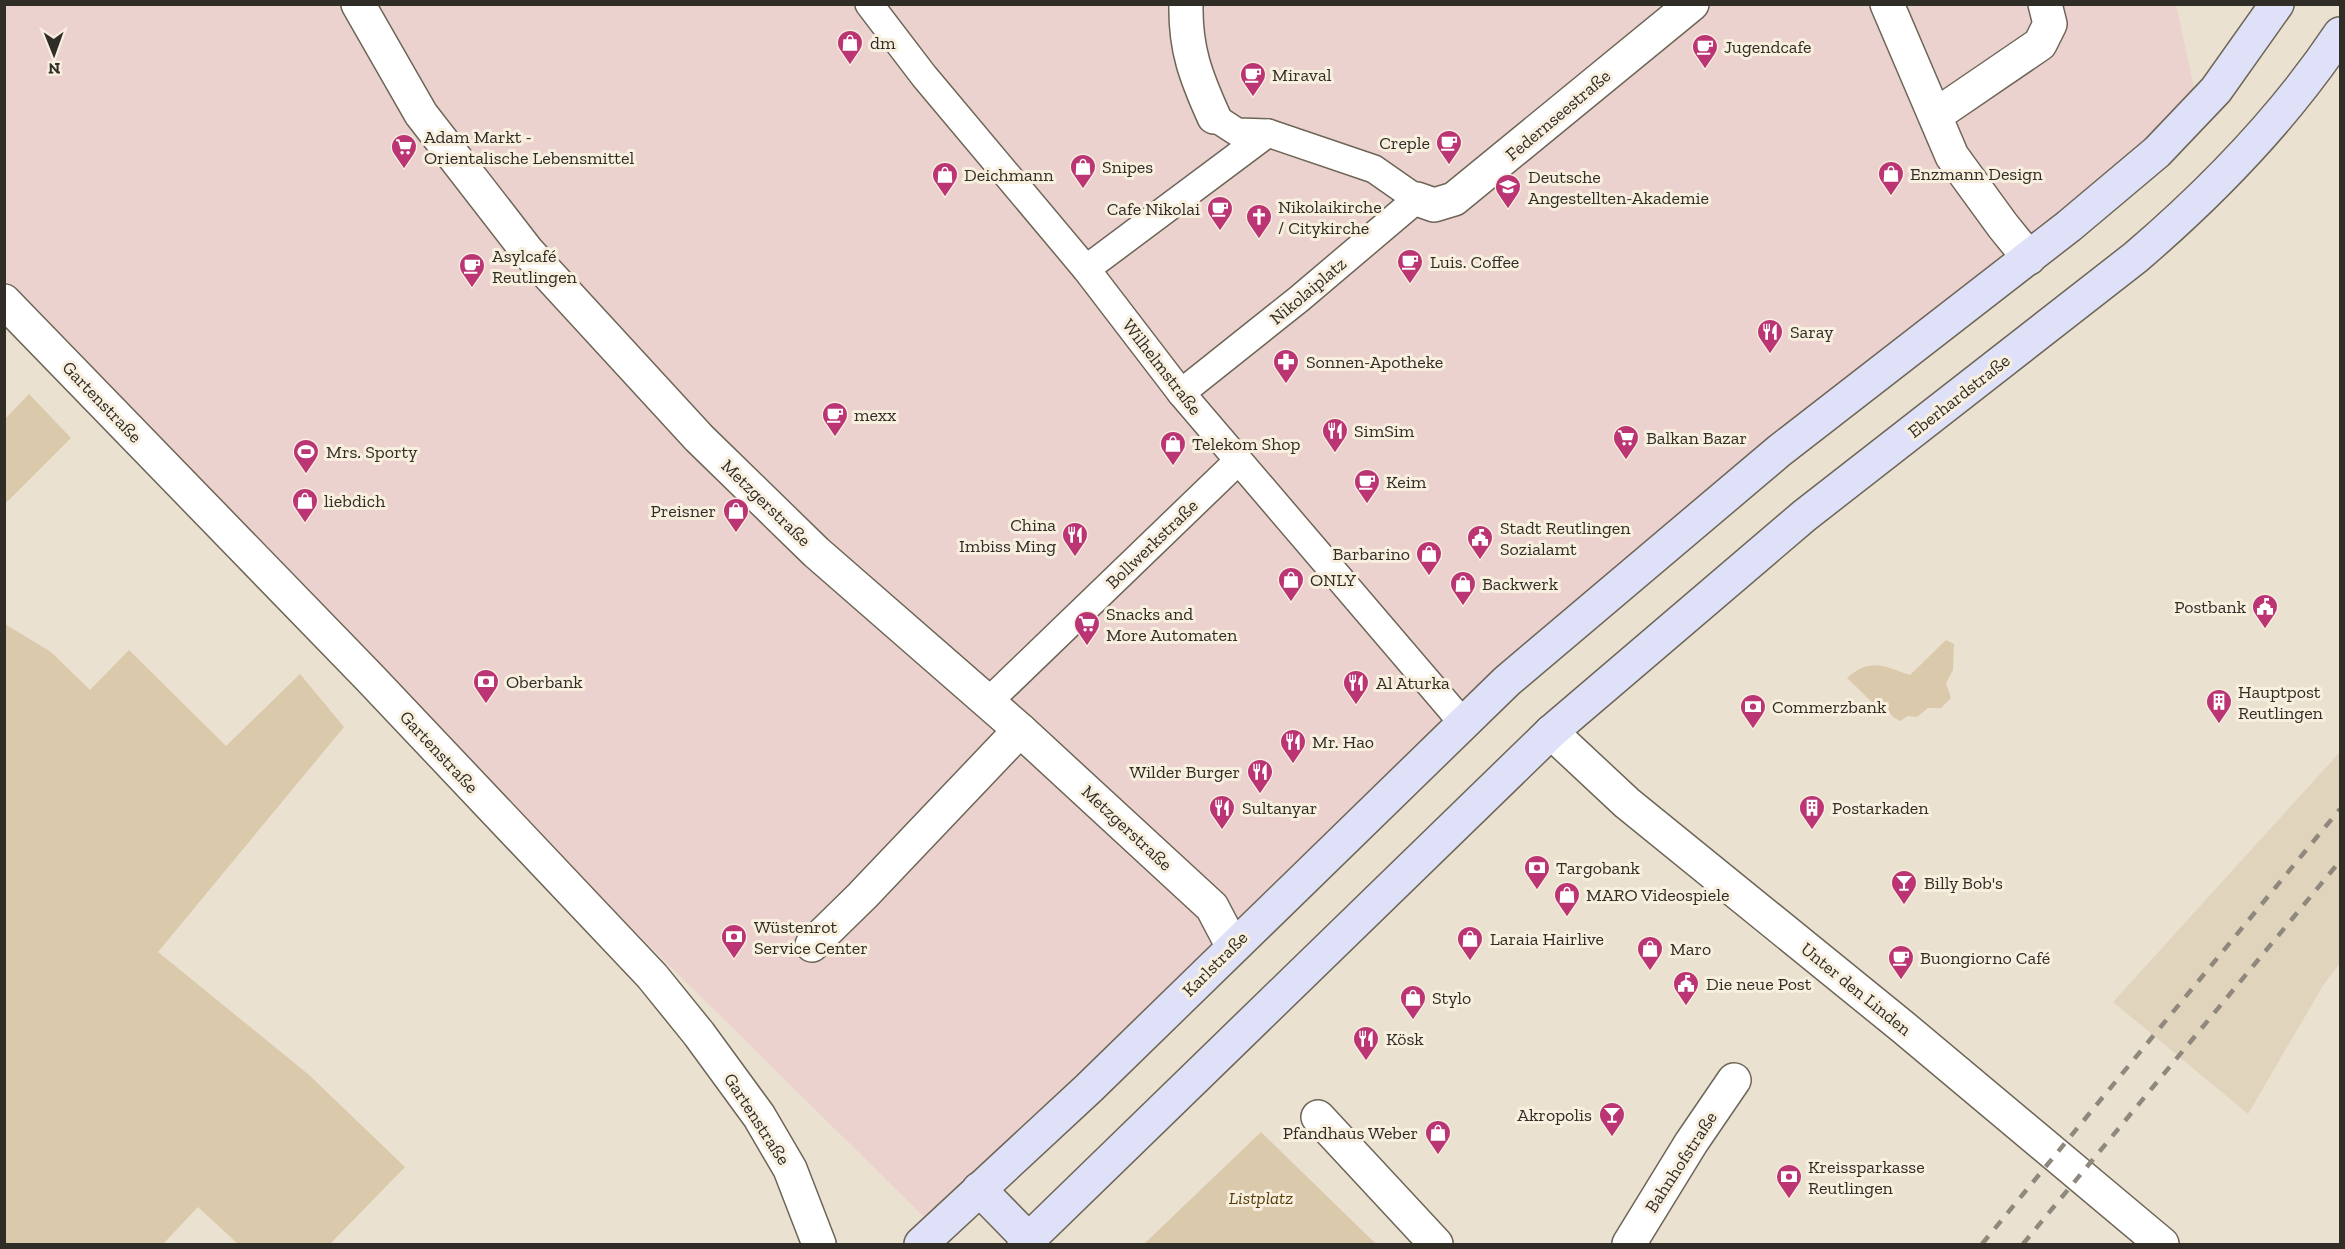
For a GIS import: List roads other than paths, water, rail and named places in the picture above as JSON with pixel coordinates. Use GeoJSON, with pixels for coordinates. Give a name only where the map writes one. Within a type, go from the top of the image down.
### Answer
{"type":"FeatureCollection","features":[{"type":"Feature","properties":{"kind":"main road"},"geometry":{"type":"LineString","coordinates":[[2029,258],[2106,197],[2190,119],[2216,90],[2277,4]]}},
{"type":"Feature","properties":{"kind":"main road","name":"Eberhardstraße"},"geometry":{"type":"LineString","coordinates":[[1551,732],[1804,516],[2136,257],[2175,224],[2215,186],[2281,113],[2310,79],[2340,34]]}},
{"type":"Feature","properties":{"kind":"main road","name":"Karlstraße"},"geometry":{"type":"LineString","coordinates":[[921,1245],[1089,1088],[1507,681],[1779,451],[2029,258]]}},
{"type":"Feature","properties":{"kind":"main road"},"geometry":{"type":"LineString","coordinates":[[979,1189],[1027,1242],[1551,732]]}},
{"type":"Feature","properties":{"kind":"street","name":"Metzgerstraße"},"geometry":{"type":"LineString","coordinates":[[358,4],[421,114],[528,252],[699,438],[816,552],[1020,730],[1212,907],[1233,947]]}},
{"type":"Feature","properties":{"kind":"street","name":"Wilhelmstraße"},"geometry":{"type":"LineString","coordinates":[[869,4],[924,76],[1086,269],[1181,393],[1463,723]]}},
{"type":"Feature","properties":{"kind":"street"},"geometry":{"type":"LineString","coordinates":[[1186,4],[1185,34],[1194,70],[1214,117],[1237,132],[1268,133],[1374,169],[1416,199]]}},
{"type":"Feature","properties":{"kind":"street","name":"Federnseestraße"},"geometry":{"type":"LineString","coordinates":[[1416,199],[1434,205],[1454,199],[1692,4]]}},
{"type":"Feature","properties":{"kind":"street"},"geometry":{"type":"LineString","coordinates":[[1887,4],[1952,156],[2002,226],[2029,258]]}},
{"type":"Feature","properties":{"kind":"street"},"geometry":{"type":"LineString","coordinates":[[1936,115],[2040,44],[2050,24],[2045,4]]}},
{"type":"Feature","properties":{"kind":"street"},"geometry":{"type":"LineString","coordinates":[[1086,269],[1268,133]]}},
{"type":"Feature","properties":{"kind":"street","name":"Nikolaiplatz"},"geometry":{"type":"LineString","coordinates":[[1181,393],[1299,299],[1416,199]]}},
{"type":"Feature","properties":{"kind":"street","name":"Gartenstraße"},"geometry":{"type":"LineString","coordinates":[[4,301],[369,677],[652,976],[699,1034],[759,1116],[790,1169],[819,1245]]}},
{"type":"Feature","properties":{"kind":"street","name":"Bollwerkstraße"},"geometry":{"type":"LineString","coordinates":[[987,703],[1238,461]]}},
{"type":"Feature","properties":{"kind":"street"},"geometry":{"type":"LineString","coordinates":[[812,945],[862,896],[1020,730]]}},
{"type":"Feature","properties":{"kind":"street","name":"Unter den Linden"},"geometry":{"type":"LineString","coordinates":[[1551,732],[1627,803],[1903,1027],[2162,1245]]}},
{"type":"Feature","properties":{"kind":"street","name":"Bahnhofstraße"},"geometry":{"type":"LineString","coordinates":[[1629,1245],[1691,1143],[1734,1080]]}},
{"type":"Feature","properties":{"kind":"street"},"geometry":{"type":"LineString","coordinates":[[1318,1117],[1436,1245]]}},
{"type":"Feature","properties":{"kind":"railway"},"geometry":{"type":"LineString","coordinates":[[1982,1244],[2340,809]]}},
{"type":"Feature","properties":{"kind":"railway"},"geometry":{"type":"LineString","coordinates":[[2023,1244],[2340,861]]}},
{"type":"Feature","properties":{"kind":"place","name":"dm"},"geometry":{"type":"Point","coordinates":[850,66]}},
{"type":"Feature","properties":{"kind":"place","name":"Jugendcafe"},"geometry":{"type":"Point","coordinates":[1705,70]}},
{"type":"Feature","properties":{"kind":"place","name":"Miraval"},"geometry":{"type":"Point","coordinates":[1253,98]}},
{"type":"Feature","properties":{"kind":"place","name":"Creple"},"geometry":{"type":"Point","coordinates":[1449,166]}},
{"type":"Feature","properties":{"kind":"place","name":"Adam Markt - Orientalische Lebensmittel"},"geometry":{"type":"Point","coordinates":[404,170]}},
{"type":"Feature","properties":{"kind":"place","name":"Snipes"},"geometry":{"type":"Point","coordinates":[1083,190]}},
{"type":"Feature","properties":{"kind":"place","name":"Enzmann Design"},"geometry":{"type":"Point","coordinates":[1891,197]}},
{"type":"Feature","properties":{"kind":"place","name":"Deichmann"},"geometry":{"type":"Point","coordinates":[945,198]}},
{"type":"Feature","properties":{"kind":"place","name":"Deutsche Angestellten-Akademie"},"geometry":{"type":"Point","coordinates":[1508,210]}},
{"type":"Feature","properties":{"kind":"place","name":"Cafe Nikolai"},"geometry":{"type":"Point","coordinates":[1220,232]}},
{"type":"Feature","properties":{"kind":"place","name":"Nikolaikirche / Citykirche"},"geometry":{"type":"Point","coordinates":[1259,240]}},
{"type":"Feature","properties":{"kind":"place","name":"Luis. Coffee"},"geometry":{"type":"Point","coordinates":[1410,285]}},
{"type":"Feature","properties":{"kind":"place","name":"Asylcafé Reutlingen"},"geometry":{"type":"Point","coordinates":[472,289]}},
{"type":"Feature","properties":{"kind":"place","name":"Saray"},"geometry":{"type":"Point","coordinates":[1770,355]}},
{"type":"Feature","properties":{"kind":"place","name":"Sonnen-Apotheke"},"geometry":{"type":"Point","coordinates":[1286,385]}},
{"type":"Feature","properties":{"kind":"place","name":"mexx"},"geometry":{"type":"Point","coordinates":[835,438]}},
{"type":"Feature","properties":{"kind":"place","name":"SimSim"},"geometry":{"type":"Point","coordinates":[1335,454]}},
{"type":"Feature","properties":{"kind":"place","name":"Balkan Bazar"},"geometry":{"type":"Point","coordinates":[1626,461]}},
{"type":"Feature","properties":{"kind":"place","name":"Telekom Shop"},"geometry":{"type":"Point","coordinates":[1173,467]}},
{"type":"Feature","properties":{"kind":"place","name":"Mrs. Sporty"},"geometry":{"type":"Point","coordinates":[306,475]}},
{"type":"Feature","properties":{"kind":"place","name":"Keim"},"geometry":{"type":"Point","coordinates":[1367,505]}},
{"type":"Feature","properties":{"kind":"place","name":"liebdich"},"geometry":{"type":"Point","coordinates":[305,524]}},
{"type":"Feature","properties":{"kind":"place","name":"Preisner"},"geometry":{"type":"Point","coordinates":[736,534]}},
{"type":"Feature","properties":{"kind":"place","name":"China Imbiss Ming"},"geometry":{"type":"Point","coordinates":[1075,558]}},
{"type":"Feature","properties":{"kind":"place","name":"Stadt Reutlingen Sozialamt"},"geometry":{"type":"Point","coordinates":[1480,561]}},
{"type":"Feature","properties":{"kind":"place","name":"Barbarino"},"geometry":{"type":"Point","coordinates":[1429,577]}},
{"type":"Feature","properties":{"kind":"place","name":"ONLY"},"geometry":{"type":"Point","coordinates":[1291,603]}},
{"type":"Feature","properties":{"kind":"place","name":"Backwerk"},"geometry":{"type":"Point","coordinates":[1463,607]}},
{"type":"Feature","properties":{"kind":"place","name":"Postbank"},"geometry":{"type":"Point","coordinates":[2265,630]}},
{"type":"Feature","properties":{"kind":"place","name":"Snacks and More Automaten"},"geometry":{"type":"Point","coordinates":[1087,647]}},
{"type":"Feature","properties":{"kind":"place","name":"Oberbank"},"geometry":{"type":"Point","coordinates":[486,705]}},
{"type":"Feature","properties":{"kind":"place","name":"Al Aturka"},"geometry":{"type":"Point","coordinates":[1356,706]}},
{"type":"Feature","properties":{"kind":"place","name":"Hauptpost Reutlingen"},"geometry":{"type":"Point","coordinates":[2219,725]}},
{"type":"Feature","properties":{"kind":"place","name":"Commerzbank"},"geometry":{"type":"Point","coordinates":[1753,730]}},
{"type":"Feature","properties":{"kind":"place","name":"Mr. Hao"},"geometry":{"type":"Point","coordinates":[1293,765]}},
{"type":"Feature","properties":{"kind":"place","name":"Wilder Burger"},"geometry":{"type":"Point","coordinates":[1260,795]}},
{"type":"Feature","properties":{"kind":"place","name":"Sultanyar"},"geometry":{"type":"Point","coordinates":[1222,831]}},
{"type":"Feature","properties":{"kind":"place","name":"Postarkaden"},"geometry":{"type":"Point","coordinates":[1812,831]}},
{"type":"Feature","properties":{"kind":"place","name":"Targobank"},"geometry":{"type":"Point","coordinates":[1537,891]}},
{"type":"Feature","properties":{"kind":"place","name":"Billy Bob's"},"geometry":{"type":"Point","coordinates":[1904,906]}},
{"type":"Feature","properties":{"kind":"place","name":"MARO Videospiele"},"geometry":{"type":"Point","coordinates":[1567,918]}},
{"type":"Feature","properties":{"kind":"place","name":"Wüstenrot Service Center"},"geometry":{"type":"Point","coordinates":[734,960]}},
{"type":"Feature","properties":{"kind":"place","name":"Laraia Hairlive"},"geometry":{"type":"Point","coordinates":[1470,962]}},
{"type":"Feature","properties":{"kind":"place","name":"Maro"},"geometry":{"type":"Point","coordinates":[1650,972]}},
{"type":"Feature","properties":{"kind":"place","name":"Buongiorno Café"},"geometry":{"type":"Point","coordinates":[1901,981]}},
{"type":"Feature","properties":{"kind":"place","name":"Die neue Post"},"geometry":{"type":"Point","coordinates":[1686,1007]}},
{"type":"Feature","properties":{"kind":"place","name":"Stylo"},"geometry":{"type":"Point","coordinates":[1413,1021]}},
{"type":"Feature","properties":{"kind":"place","name":"Kösk"},"geometry":{"type":"Point","coordinates":[1366,1062]}},
{"type":"Feature","properties":{"kind":"place","name":"Akropolis"},"geometry":{"type":"Point","coordinates":[1612,1138]}},
{"type":"Feature","properties":{"kind":"place","name":"Pfandhaus Weber"},"geometry":{"type":"Point","coordinates":[1438,1156]}},
{"type":"Feature","properties":{"kind":"place","name":"Kreissparkasse Reutlingen"},"geometry":{"type":"Point","coordinates":[1789,1200]}},
{"type":"Feature","properties":{"kind":"park label","name":"Listplatz"},"geometry":{"type":"Point","coordinates":[1261,1198]}}]}
